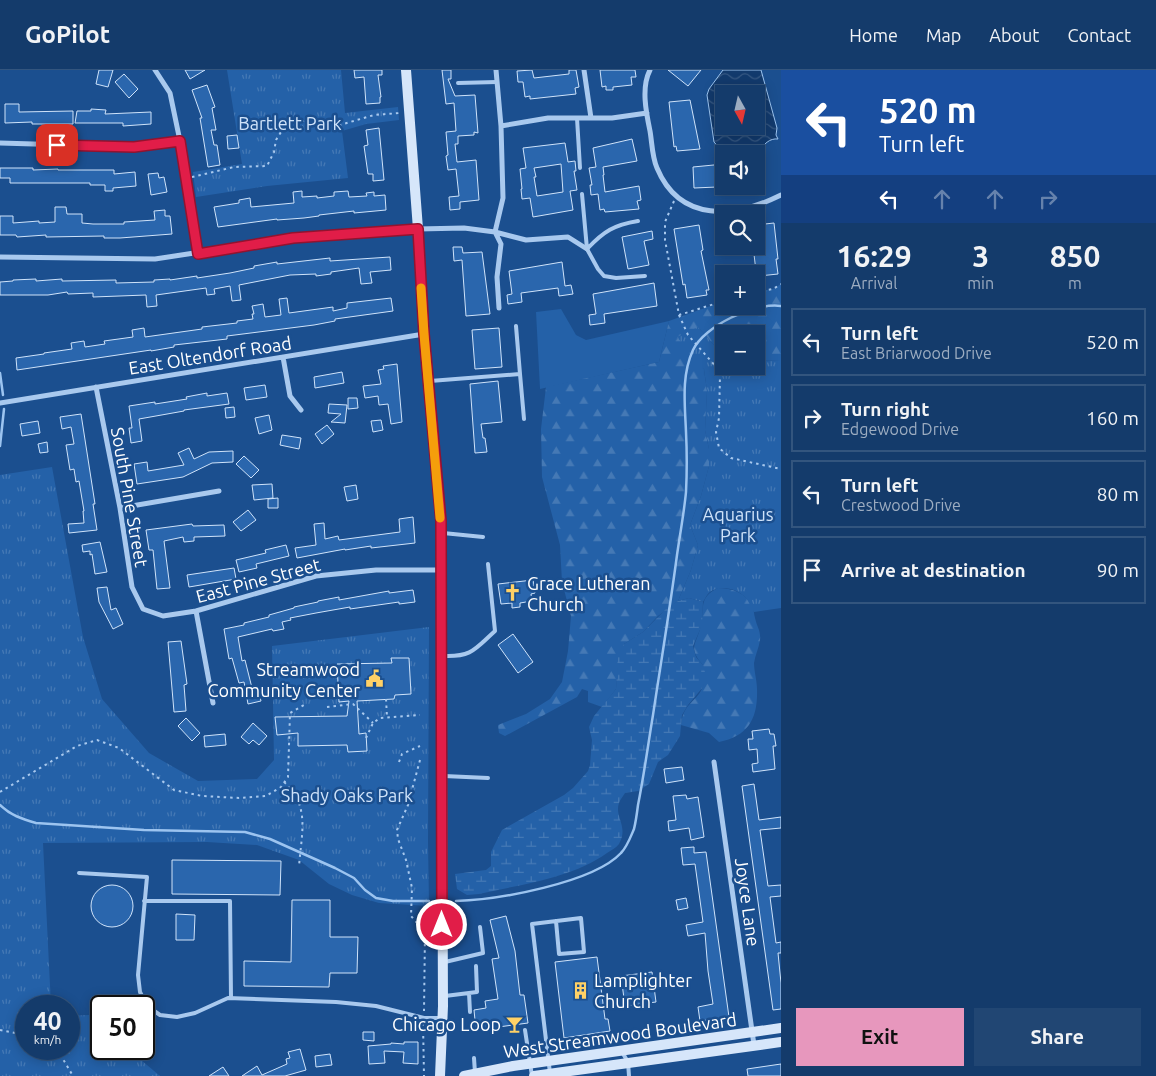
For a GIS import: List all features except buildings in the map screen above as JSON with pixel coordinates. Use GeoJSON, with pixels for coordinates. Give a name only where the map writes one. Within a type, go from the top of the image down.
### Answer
{"type":"FeatureCollection","features":[{"type":"Feature","properties":{"kind":"main road"},"geometry":{"type":"LineString","coordinates":[[406,70],[424,334],[441,533],[443,996],[440,1076]]}},
{"type":"Feature","properties":{"kind":"main road","name":"West Streamwood Boulevard"},"geometry":{"type":"LineString","coordinates":[[464,1076],[620,1050],[781,1028]]}},
{"type":"Feature","properties":{"kind":"main road","name":"West Streamwood Boulevard"},"geometry":{"type":"LineString","coordinates":[[533,1076],[781,1042]]}},
{"type":"Feature","properties":{"kind":"street"},"geometry":{"type":"LineString","coordinates":[[155,70],[170,93],[180,141],[198,254]]}},
{"type":"Feature","properties":{"kind":"street"},"geometry":{"type":"LineString","coordinates":[[496,70],[501,126],[503,198],[494,232],[501,244],[497,277],[500,308]]}},
{"type":"Feature","properties":{"kind":"street"},"geometry":{"type":"LineString","coordinates":[[584,70],[591,118]]}},
{"type":"Feature","properties":{"kind":"street"},"geometry":{"type":"LineString","coordinates":[[650,70],[646,77],[647,113],[656,167],[671,193],[693,208],[715,212]]}},
{"type":"Feature","properties":{"kind":"street"},"geometry":{"type":"LineString","coordinates":[[501,126],[548,118],[612,118],[647,113]]}},
{"type":"Feature","properties":{"kind":"street"},"geometry":{"type":"LineString","coordinates":[[0,143],[134,147],[180,141]]}},
{"type":"Feature","properties":{"kind":"street"},"geometry":{"type":"LineString","coordinates":[[756,205],[781,195]]}},
{"type":"Feature","properties":{"kind":"street"},"geometry":{"type":"LineString","coordinates":[[0,257],[155,259],[198,254],[293,238],[418,229],[464,228],[494,232],[526,240],[568,236],[587,249]]}},
{"type":"Feature","properties":{"kind":"street","name":"East Oltendorf Road"},"geometry":{"type":"LineString","coordinates":[[0,403],[424,334]]}},
{"type":"Feature","properties":{"kind":"street"},"geometry":{"type":"LineString","coordinates":[[283,357],[290,396],[301,410]]}},
{"type":"Feature","properties":{"kind":"street","name":"South Pine Street"},"geometry":{"type":"LineString","coordinates":[[96,387],[120,508],[132,587],[143,609]]}},
{"type":"Feature","properties":{"kind":"street"},"geometry":{"type":"LineString","coordinates":[[120,508],[219,491]]}},
{"type":"Feature","properties":{"kind":"street","name":"East Pine Street"},"geometry":{"type":"LineString","coordinates":[[143,609],[163,616],[196,611],[316,576],[376,570],[441,570]]}},
{"type":"Feature","properties":{"kind":"street"},"geometry":{"type":"LineString","coordinates":[[196,611],[213,703]]}},
{"type":"Feature","properties":{"kind":"street","name":"Joyce Lane"},"geometry":{"type":"LineString","coordinates":[[714,762],[754,1046]]}},
{"type":"Feature","properties":{"kind":"lane"},"geometry":{"type":"LineString","coordinates":[[458,83],[497,82]]}},
{"type":"Feature","properties":{"kind":"lane"},"geometry":{"type":"LineString","coordinates":[[577,118],[580,168]]}},
{"type":"Feature","properties":{"kind":"lane"},"geometry":{"type":"LineString","coordinates":[[582,194],[587,249],[598,269],[604,276],[616,278],[645,276]]}},
{"type":"Feature","properties":{"kind":"lane"},"geometry":{"type":"LineString","coordinates":[[587,249],[599,236],[610,229],[620,224],[638,221]]}},
{"type":"Feature","properties":{"kind":"lane"},"geometry":{"type":"LineString","coordinates":[[516,326],[524,419]]}},
{"type":"Feature","properties":{"kind":"lane"},"geometry":{"type":"LineString","coordinates":[[428,382],[520,374]]}},
{"type":"Feature","properties":{"kind":"lane"},"geometry":{"type":"LineString","coordinates":[[441,533],[483,537]]}},
{"type":"Feature","properties":{"kind":"lane"},"geometry":{"type":"LineString","coordinates":[[441,656],[462,656],[473,651],[496,631],[488,564]]}},
{"type":"Feature","properties":{"kind":"lane"},"geometry":{"type":"LineString","coordinates":[[442,776],[488,778]]}},
{"type":"Feature","properties":{"kind":"lane"},"geometry":{"type":"LineString","coordinates":[[79,872],[146,877],[138,975],[140,992],[147,1006],[160,1015],[177,1016],[195,1013],[231,998],[299,1000],[376,1006],[424,1018],[442,1018]]}},
{"type":"Feature","properties":{"kind":"lane"},"geometry":{"type":"LineString","coordinates":[[144,901],[230,901],[231,998]]}},
{"type":"Feature","properties":{"kind":"lane"},"geometry":{"type":"LineString","coordinates":[[550,1073],[532,924],[556,921],[581,918],[584,952],[559,954],[556,921]]}},
{"type":"Feature","properties":{"kind":"lane"},"geometry":{"type":"LineString","coordinates":[[443,962],[483,953],[480,927]]}},
{"type":"Feature","properties":{"kind":"lane"},"geometry":{"type":"LineString","coordinates":[[443,996],[478,992],[476,966]]}},
{"type":"Feature","properties":{"kind":"lane"},"geometry":{"type":"LineString","coordinates":[[469,993],[470,1012]]}},
{"type":"Feature","properties":{"kind":"lane"},"geometry":{"type":"LineString","coordinates":[[524,1030],[533,1076]]}},
{"type":"Feature","properties":{"kind":"lane"},"geometry":{"type":"LineString","coordinates":[[620,1050],[628,1062],[630,1076]]}},
{"type":"Feature","properties":{"kind":"lane"},"geometry":{"type":"LineString","coordinates":[[474,1058],[475,1073]]}},
{"type":"Feature","properties":{"kind":"path"},"geometry":{"type":"LineString","coordinates":[[186,178],[234,167],[267,166],[274,152],[276,140],[281,132],[308,119],[315,119],[326,124],[340,125],[374,116],[409,112]]}},
{"type":"Feature","properties":{"kind":"path"},"geometry":{"type":"LineString","coordinates":[[677,197],[671,204],[665,222],[665,240],[679,314],[688,334],[718,369],[720,375],[719,418],[716,432],[719,448],[731,458],[781,469]]}},
{"type":"Feature","properties":{"kind":"path"},"geometry":{"type":"LineString","coordinates":[[765,290],[773,289],[781,284]]}},
{"type":"Feature","properties":{"kind":"path"},"geometry":{"type":"LineString","coordinates":[[679,314],[715,304]]}},
{"type":"Feature","properties":{"kind":"path"},"geometry":{"type":"LineString","coordinates":[[386,699],[387,717]]}},
{"type":"Feature","properties":{"kind":"path"},"geometry":{"type":"LineString","coordinates":[[327,707],[353,704],[373,723]]}},
{"type":"Feature","properties":{"kind":"path"},"geometry":{"type":"LineString","coordinates":[[0,792],[77,746],[97,740],[120,748],[174,790],[202,796],[239,798],[266,796],[281,787],[288,777],[290,713],[304,705]]}},
{"type":"Feature","properties":{"kind":"path"},"geometry":{"type":"LineString","coordinates":[[366,738],[373,723],[380,718],[420,715]]}},
{"type":"Feature","properties":{"kind":"path"},"geometry":{"type":"LineString","coordinates":[[399,762],[402,754],[420,746]]}},
{"type":"Feature","properties":{"kind":"path"},"geometry":{"type":"LineString","coordinates":[[420,760],[408,805],[397,830],[412,888],[411,916],[425,932],[424,1076]]}},
{"type":"Feature","properties":{"kind":"path"},"geometry":{"type":"LineString","coordinates":[[284,782],[298,798],[303,813],[299,867]]}},
{"type":"Feature","properties":{"kind":"path"},"geometry":{"type":"LineString","coordinates":[[406,786],[412,788]]}},
{"type":"Feature","properties":{"kind":"path"},"geometry":{"type":"LineString","coordinates":[[0,1030],[15,1032]]}},
{"type":"Feature","properties":{"kind":"path"},"geometry":{"type":"LineString","coordinates":[[64,1060],[73,1076]]}},
{"type":"Feature","properties":{"kind":"green space","name":"Bartlett Park"},"geometry":{"type":"Polygon","coordinates":[[[227,70],[341,70],[345,113],[398,107],[399,120],[366,124],[342,131],[348,178],[267,186],[196,197],[193,172],[242,164],[227,70]]]}},
{"type":"Feature","properties":{"kind":"green space"},"geometry":{"type":"Polygon","coordinates":[[[781,284],[781,361],[765,360],[765,325],[715,325],[715,346],[698,327],[707,391],[705,430],[709,449],[709,466],[701,496],[690,525],[698,545],[691,570],[678,601],[658,616],[643,632],[624,644],[618,666],[616,689],[602,707],[588,702],[588,691],[582,689],[577,697],[505,736],[499,733],[498,725],[526,714],[550,699],[562,682],[568,651],[571,616],[562,582],[560,545],[542,477],[541,429],[546,387],[659,362],[669,321],[715,304],[715,315],[765,315],[765,290],[773,289],[781,284]]]}},
{"type":"Feature","properties":{"kind":"green space"},"geometry":{"type":"Polygon","coordinates":[[[561,309],[576,335],[586,340],[669,321],[659,362],[540,389],[536,312],[561,309]]]}},
{"type":"Feature","properties":{"kind":"green space","name":"Aquarius Park"},"geometry":{"type":"Polygon","coordinates":[[[698,327],[715,346],[715,375],[765,375],[765,360],[781,361],[781,608],[754,612],[743,595],[734,590],[724,588],[710,592],[703,602],[689,598],[678,601],[691,570],[698,545],[690,525],[701,496],[709,466],[709,449],[705,430],[707,391],[704,369],[677,337],[698,327]]]}},
{"type":"Feature","properties":{"kind":"green space","name":"Shady Oaks Park"},"geometry":{"type":"Polygon","coordinates":[[[52,467],[83,637],[102,699],[149,753],[198,781],[257,779],[274,760],[272,646],[429,627],[429,906],[379,903],[352,895],[329,884],[299,860],[257,845],[207,842],[43,843],[50,995],[15,995],[15,1060],[80,1060],[80,1015],[89,1015],[90,1060],[141,1060],[160,1076],[0,1076],[0,475],[52,467]]]}},
{"type":"Feature","properties":{"kind":"green space"},"geometry":{"type":"Polygon","coordinates":[[[718,588],[738,592],[747,598],[753,607],[760,637],[754,663],[757,700],[753,717],[744,731],[719,742],[709,733],[681,725],[685,711],[698,696],[703,686],[703,665],[695,654],[694,645],[701,625],[705,599],[707,595],[718,588]]]}},
{"type":"Feature","properties":{"kind":"green space"},"geometry":{"type":"Polygon","coordinates":[[[689,598],[703,602],[702,625],[693,646],[696,657],[703,665],[706,676],[703,687],[682,715],[680,736],[668,755],[658,762],[649,784],[638,791],[625,793],[620,801],[618,813],[623,832],[619,844],[593,862],[545,880],[479,894],[467,895],[457,889],[455,874],[486,870],[491,866],[491,852],[502,830],[564,795],[588,771],[592,740],[589,727],[594,716],[616,689],[618,654],[624,644],[643,632],[667,608],[678,601],[689,598]]]}},
{"type":"Feature","properties":{"kind":"water"},"geometry":{"type":"Polygon","coordinates":[[[723,70],[761,70],[777,128],[776,135],[778,139],[772,139],[764,145],[718,145],[714,142],[707,95],[709,89],[723,70]]]}},
{"type":"Feature","properties":{"kind":"waterway"},"geometry":{"type":"LineString","coordinates":[[456,901],[519,893],[567,881],[608,864],[627,845],[636,820],[684,508],[687,462],[685,380],[689,360],[699,341],[719,324],[758,308],[781,306]]}},
{"type":"Feature","properties":{"kind":"waterway"},"geometry":{"type":"LineString","coordinates":[[0,373],[3,395]]}},
{"type":"Feature","properties":{"kind":"waterway"},"geometry":{"type":"LineString","coordinates":[[0,446],[4,409]]}},
{"type":"Feature","properties":{"kind":"waterway"},"geometry":{"type":"LineString","coordinates":[[0,805],[16,816],[36,823],[144,830],[245,832],[270,839],[335,868],[354,878],[376,898],[393,901],[429,901]]}},
{"type":"Feature","properties":{"kind":"slow traffic"},"geometry":{"type":"LineString","coordinates":[[421,288],[440,518]]}},
{"type":"Feature","properties":{"kind":"place","name":"Grace Lutheran Church"},"geometry":{"type":"Point","coordinates":[513,593]}},
{"type":"Feature","properties":{"kind":"place","name":"Streamwood Community Center"},"geometry":{"type":"Point","coordinates":[374,679]}},
{"type":"Feature","properties":{"kind":"place","name":"Lamplighter Church"},"geometry":{"type":"Point","coordinates":[580,990]}},
{"type":"Feature","properties":{"kind":"place","name":"Chicago Loop"},"geometry":{"type":"Point","coordinates":[515,1024]}},
{"type":"Feature","properties":{"kind":"route"},"geometry":{"type":"LineString","coordinates":[[57,145],[134,147],[180,141],[198,254],[293,238],[418,229],[424,334],[441,521],[442,925]]}}]}
